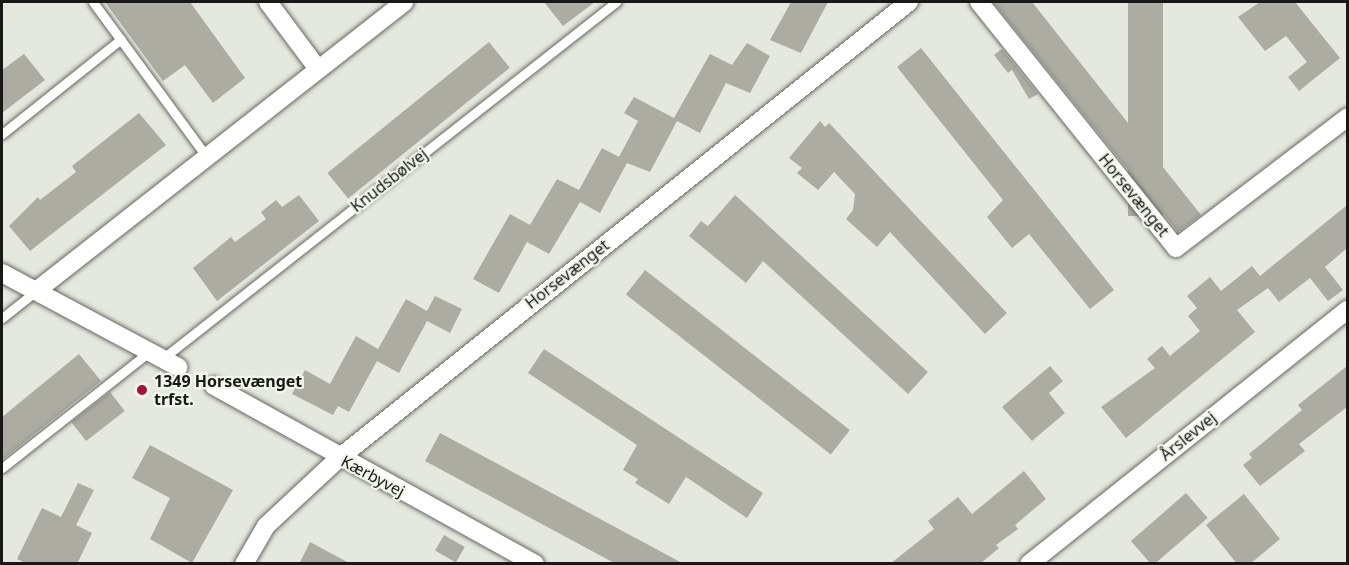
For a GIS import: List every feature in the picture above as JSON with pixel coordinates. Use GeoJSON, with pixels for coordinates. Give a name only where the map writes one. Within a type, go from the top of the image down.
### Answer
{"type":"FeatureCollection","features":[{"type":"Feature","properties":{"kind":"street"},"geometry":{"type":"LineString","coordinates":[[268,2],[318,69]]}},
{"type":"Feature","properties":{"kind":"street"},"geometry":{"type":"LineString","coordinates":[[36,291],[404,2]]}},
{"type":"Feature","properties":{"kind":"street","name":"Horsevænget"},"geometry":{"type":"LineString","coordinates":[[244,564],[266,526],[339,458],[909,2]]}},
{"type":"Feature","properties":{"kind":"street","name":"Horsevænget"},"geometry":{"type":"LineString","coordinates":[[979,2],[1176,248],[1347,117]]}},
{"type":"Feature","properties":{"kind":"street"},"geometry":{"type":"LineString","coordinates":[[2,273],[163,359]]}},
{"type":"Feature","properties":{"kind":"street","name":"Årslevvej"},"geometry":{"type":"LineString","coordinates":[[1029,564],[1347,309]]}},
{"type":"Feature","properties":{"kind":"street","name":"Kærbyvej"},"geometry":{"type":"LineString","coordinates":[[214,386],[339,458],[535,564]]}},
{"type":"Feature","properties":{"kind":"lane"},"geometry":{"type":"LineString","coordinates":[[93,2],[207,157]]}},
{"type":"Feature","properties":{"kind":"lane","name":"Knudsbølvej"},"geometry":{"type":"LineString","coordinates":[[2,468],[163,359],[616,2]]}},
{"type":"Feature","properties":{"kind":"lane"},"geometry":{"type":"LineString","coordinates":[[2,134],[120,39]]}},
{"type":"Feature","properties":{"kind":"lane"},"geometry":{"type":"LineString","coordinates":[[2,318],[36,291]]}},
{"type":"Feature","properties":{"kind":"building"},"geometry":{"type":"Polygon","coordinates":[[[105,2],[190,2],[245,78],[213,103],[185,65],[163,81],[105,2]]]}},
{"type":"Feature","properties":{"kind":"building"},"geometry":{"type":"Polygon","coordinates":[[[544,2],[595,2],[563,26],[544,2]]]}},
{"type":"Feature","properties":{"kind":"building"},"geometry":{"type":"Polygon","coordinates":[[[791,2],[828,2],[801,53],[770,40],[791,2]]]}},
{"type":"Feature","properties":{"kind":"building"},"geometry":{"type":"Polygon","coordinates":[[[993,2],[1032,2],[1201,215],[1178,232],[993,2]]]}},
{"type":"Feature","properties":{"kind":"building"},"geometry":{"type":"Polygon","coordinates":[[[1128,2],[1163,2],[1163,216],[1128,216],[1128,2]]]}},
{"type":"Feature","properties":{"kind":"building"},"geometry":{"type":"Polygon","coordinates":[[[1260,2],[1295,2],[1340,58],[1299,91],[1288,77],[1307,62],[1286,36],[1265,51],[1238,17],[1260,2]]]}},
{"type":"Feature","properties":{"kind":"building"},"geometry":{"type":"Polygon","coordinates":[[[489,42],[510,68],[348,199],[327,173],[489,42]]]}},
{"type":"Feature","properties":{"kind":"building"},"geometry":{"type":"Polygon","coordinates":[[[747,43],[770,56],[750,93],[726,83],[700,133],[677,121],[650,172],[627,163],[600,213],[580,202],[549,254],[527,242],[499,293],[473,279],[510,214],[530,225],[557,179],[579,190],[602,148],[619,157],[638,121],[624,113],[634,97],[674,118],[710,54],[732,65],[747,43]]]}},
{"type":"Feature","properties":{"kind":"building"},"geometry":{"type":"Polygon","coordinates":[[[921,48],[1114,290],[1090,309],[1029,234],[1012,248],[987,217],[1003,200],[897,67],[921,48]]]}},
{"type":"Feature","properties":{"kind":"building"},"geometry":{"type":"Polygon","coordinates":[[[1002,49],[1038,94],[1029,99],[1012,70],[1008,73],[994,55],[1002,49]]]}},
{"type":"Feature","properties":{"kind":"building"},"geometry":{"type":"Polygon","coordinates":[[[24,54],[45,80],[2,113],[2,70],[24,54]]]}},
{"type":"Feature","properties":{"kind":"building"},"geometry":{"type":"Polygon","coordinates":[[[139,113],[166,145],[30,251],[9,226],[38,197],[40,200],[76,172],[72,166],[139,113]]]}},
{"type":"Feature","properties":{"kind":"building"},"geometry":{"type":"Polygon","coordinates":[[[820,121],[825,127],[829,123],[1007,313],[985,334],[890,232],[877,247],[846,219],[853,210],[855,194],[834,172],[818,190],[797,173],[802,168],[789,158],[820,121]]]}},
{"type":"Feature","properties":{"kind":"building"},"geometry":{"type":"Polygon","coordinates":[[[299,195],[319,221],[217,301],[193,268],[231,237],[235,242],[266,219],[261,212],[276,200],[282,207],[299,195]]]}},
{"type":"Feature","properties":{"kind":"building"},"geometry":{"type":"Polygon","coordinates":[[[735,195],[928,372],[908,394],[763,261],[746,283],[689,236],[701,221],[708,226],[735,195]]]}},
{"type":"Feature","properties":{"kind":"building"},"geometry":{"type":"Polygon","coordinates":[[[1347,205],[1347,248],[1325,267],[1343,290],[1328,301],[1310,278],[1279,302],[1268,288],[1237,310],[1255,332],[1126,438],[1101,407],[1155,368],[1147,359],[1162,346],[1170,356],[1200,331],[1188,316],[1197,308],[1187,296],[1210,277],[1221,291],[1252,266],[1260,276],[1347,205]]]}},
{"type":"Feature","properties":{"kind":"building"},"geometry":{"type":"Polygon","coordinates":[[[645,270],[850,430],[831,455],[626,294],[645,270]]]}},
{"type":"Feature","properties":{"kind":"building"},"geometry":{"type":"Polygon","coordinates":[[[435,296],[462,309],[450,333],[427,321],[399,373],[377,361],[349,412],[338,406],[333,415],[292,394],[305,370],[330,384],[356,336],[378,349],[406,299],[427,311],[435,296]]]}},
{"type":"Feature","properties":{"kind":"building"},"geometry":{"type":"Polygon","coordinates":[[[544,349],[763,493],[747,518],[686,477],[669,504],[635,483],[638,479],[623,470],[637,445],[528,373],[544,349]]]}},
{"type":"Feature","properties":{"kind":"building"},"geometry":{"type":"Polygon","coordinates":[[[79,354],[101,381],[2,460],[2,417],[79,354]]]}},
{"type":"Feature","properties":{"kind":"building"},"geometry":{"type":"Polygon","coordinates":[[[1050,366],[1063,381],[1049,393],[1065,413],[1032,441],[1002,407],[1050,366]]]}},
{"type":"Feature","properties":{"kind":"building"},"geometry":{"type":"Polygon","coordinates":[[[1347,366],[1347,407],[1299,444],[1305,451],[1260,486],[1243,465],[1252,458],[1249,454],[1302,410],[1298,405],[1347,366]]]}},
{"type":"Feature","properties":{"kind":"building"},"geometry":{"type":"Polygon","coordinates":[[[110,392],[125,411],[86,441],[71,422],[110,392]]]}},
{"type":"Feature","properties":{"kind":"building"},"geometry":{"type":"Polygon","coordinates":[[[440,433],[684,564],[616,564],[425,461],[440,433]]]}},
{"type":"Feature","properties":{"kind":"building"},"geometry":{"type":"Polygon","coordinates":[[[150,445],[233,490],[192,563],[150,539],[170,498],[132,478],[150,445]]]}},
{"type":"Feature","properties":{"kind":"building"},"geometry":{"type":"Polygon","coordinates":[[[1024,471],[1046,499],[1015,525],[1018,529],[996,545],[999,548],[980,564],[890,564],[934,529],[928,521],[958,497],[972,514],[1024,471]]]}},
{"type":"Feature","properties":{"kind":"building"},"geometry":{"type":"Polygon","coordinates":[[[78,483],[94,490],[76,525],[92,533],[77,564],[27,564],[17,559],[42,508],[61,517],[78,483]]]}},
{"type":"Feature","properties":{"kind":"building"},"geometry":{"type":"Polygon","coordinates":[[[1186,493],[1208,518],[1155,564],[1151,564],[1131,541],[1186,493]]]}},
{"type":"Feature","properties":{"kind":"building"},"geometry":{"type":"Polygon","coordinates":[[[1244,494],[1280,539],[1250,564],[1237,564],[1206,525],[1244,494]]]}},
{"type":"Feature","properties":{"kind":"building"},"geometry":{"type":"Polygon","coordinates":[[[444,535],[465,547],[456,563],[435,551],[444,535]]]}},
{"type":"Feature","properties":{"kind":"building"},"geometry":{"type":"Polygon","coordinates":[[[310,542],[351,564],[299,564],[310,542]]]}},
{"type":"Feature","properties":{"kind":"place","name":"1349 Horsevænget trfst."},"geometry":{"type":"Point","coordinates":[142,390]}}]}
